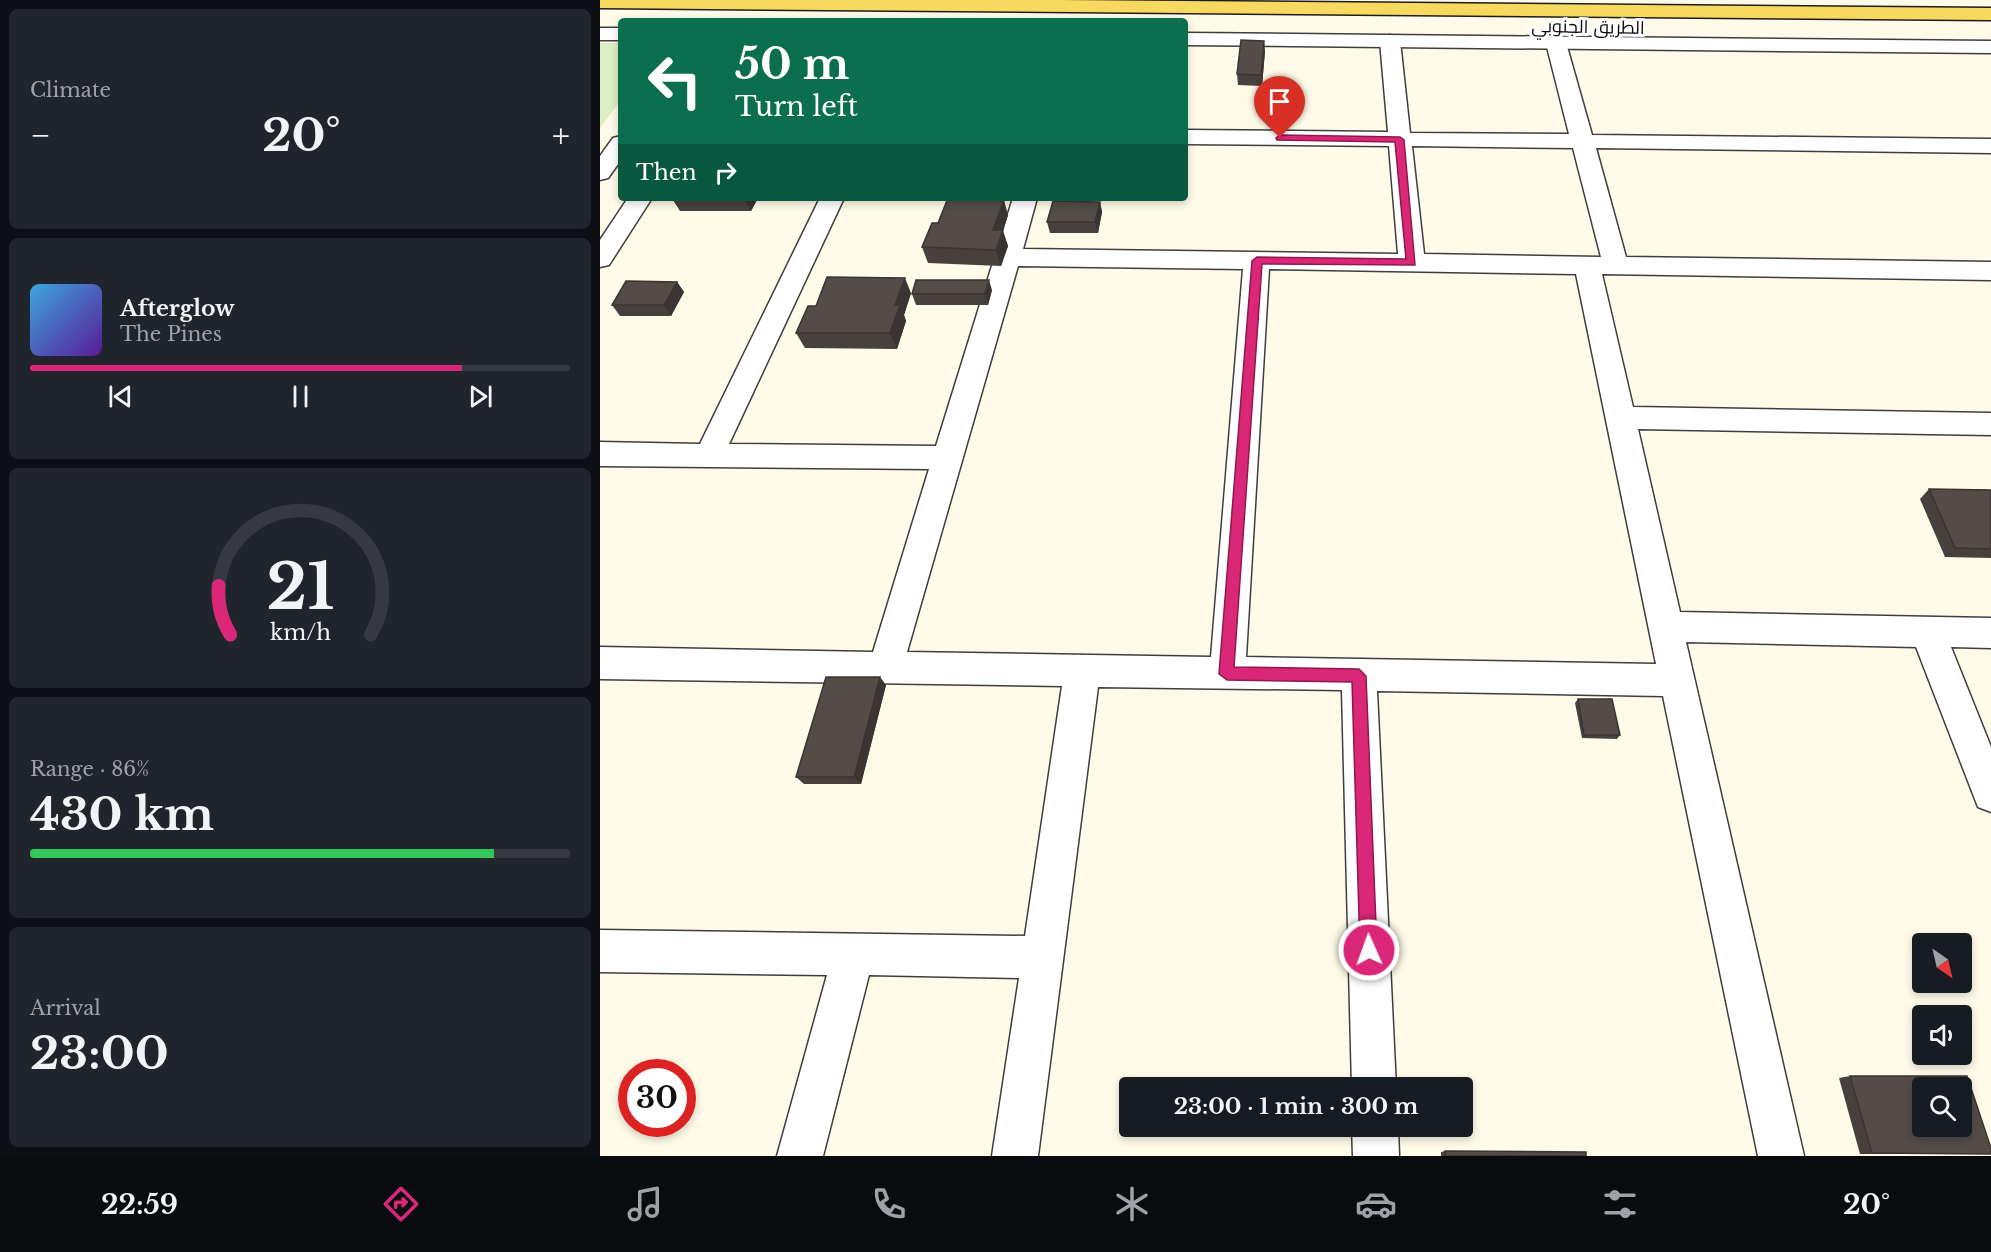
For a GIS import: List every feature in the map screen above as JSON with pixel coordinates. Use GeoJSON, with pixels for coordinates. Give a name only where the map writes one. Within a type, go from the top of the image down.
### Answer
{"type":"FeatureCollection","features":[{"type":"Feature","properties":{"kind":"main road","name":"الطريق الجنوبي"},"geometry":{"type":"LineString","coordinates":[[600,2],[1991,14]]}},
{"type":"Feature","properties":{"kind":"main road"},"geometry":{"type":"LineString","coordinates":[[600,19],[618,19]]}},
{"type":"Feature","properties":{"kind":"main road","name":"الطريق الجنوبي"},"geometry":{"type":"LineString","coordinates":[[1188,24],[1991,31]]}},
{"type":"Feature","properties":{"kind":"street"},"geometry":{"type":"LineString","coordinates":[[600,34],[618,34]]}},
{"type":"Feature","properties":{"kind":"street"},"geometry":{"type":"LineString","coordinates":[[1188,39],[1991,47]]}},
{"type":"Feature","properties":{"kind":"street"},"geometry":{"type":"LineString","coordinates":[[1390,41],[1412,263]]}},
{"type":"Feature","properties":{"kind":"street"},"geometry":{"type":"LineString","coordinates":[[1556,43],[1582,141],[1601,265],[1620,418],[1781,1156]]}},
{"type":"Feature","properties":{"kind":"street"},"geometry":{"type":"LineString","coordinates":[[1188,137],[1991,146]]}},
{"type":"Feature","properties":{"kind":"street"},"geometry":{"type":"LineString","coordinates":[[600,173],[618,147]]}},
{"type":"Feature","properties":{"kind":"street"},"geometry":{"type":"LineString","coordinates":[[600,260],[638,201]]}},
{"type":"Feature","properties":{"kind":"street"},"geometry":{"type":"LineString","coordinates":[[709,454],[831,201]]}},
{"type":"Feature","properties":{"kind":"street"},"geometry":{"type":"LineString","coordinates":[[885,668],[1024,201]]}},
{"type":"Feature","properties":{"kind":"street"},"geometry":{"type":"LineString","coordinates":[[1007,257],[1991,271]]}},
{"type":"Feature","properties":{"kind":"street"},"geometry":{"type":"LineString","coordinates":[[1227,674],[1257,261]]}},
{"type":"Feature","properties":{"kind":"street"},"geometry":{"type":"LineString","coordinates":[[1620,418],[1991,424]]}},
{"type":"Feature","properties":{"kind":"street"},"geometry":{"type":"LineString","coordinates":[[600,454],[947,458]]}},
{"type":"Feature","properties":{"kind":"street"},"geometry":{"type":"LineString","coordinates":[[1665,627],[1991,633]]}},
{"type":"Feature","properties":{"kind":"street"},"geometry":{"type":"LineString","coordinates":[[1927,631],[1991,794]]}},
{"type":"Feature","properties":{"kind":"street"},"geometry":{"type":"LineString","coordinates":[[600,663],[1677,680]]}},
{"type":"Feature","properties":{"kind":"street"},"geometry":{"type":"LineString","coordinates":[[1015,1156],[1082,671]]}},
{"type":"Feature","properties":{"kind":"street"},"geometry":{"type":"LineString","coordinates":[[1359,676],[1374,1077]]}},
{"type":"Feature","properties":{"kind":"street"},"geometry":{"type":"LineString","coordinates":[[600,951],[1042,957]]}},
{"type":"Feature","properties":{"kind":"street"},"geometry":{"type":"LineString","coordinates":[[800,1156],[854,954]]}},
{"type":"Feature","properties":{"kind":"street"},"geometry":{"type":"LineString","coordinates":[[1375,1137],[1376,1156]]}},
{"type":"Feature","properties":{"kind":"green space"},"geometry":{"type":"Polygon","coordinates":[[[600,43],[618,43],[618,104],[600,128],[600,43]]]}},
{"type":"Feature","properties":{"kind":"building"},"geometry":{"type":"Polygon","coordinates":[[[1241,40],[1264,41],[1261,75],[1237,74],[1241,40]]]}},
{"type":"Feature","properties":{"kind":"building"},"geometry":{"type":"Polygon","coordinates":[[[947,201],[1004,201],[993,230],[1003,230],[996,250],[922,247],[932,223],[938,223],[947,201]]]}},
{"type":"Feature","properties":{"kind":"building"},"geometry":{"type":"Polygon","coordinates":[[[1053,201],[1100,202],[1095,222],[1047,222],[1053,201]]]}},
{"type":"Feature","properties":{"kind":"building"},"geometry":{"type":"Polygon","coordinates":[[[827,277],[905,278],[895,305],[900,305],[890,333],[796,333],[808,306],[816,306],[827,277]]]}},
{"type":"Feature","properties":{"kind":"building"},"geometry":{"type":"Polygon","coordinates":[[[916,280],[989,280],[985,294],[912,294],[916,280]]]}},
{"type":"Feature","properties":{"kind":"building"},"geometry":{"type":"Polygon","coordinates":[[[626,281],[677,282],[664,305],[612,305],[626,281]]]}},
{"type":"Feature","properties":{"kind":"building"},"geometry":{"type":"Polygon","coordinates":[[[1929,489],[1991,490],[1991,549],[1955,548],[1929,489]]]}},
{"type":"Feature","properties":{"kind":"building"},"geometry":{"type":"Polygon","coordinates":[[[826,677],[880,677],[854,777],[796,777],[826,677]]]}},
{"type":"Feature","properties":{"kind":"building"},"geometry":{"type":"Polygon","coordinates":[[[1578,699],[1612,699],[1620,735],[1584,735],[1578,699]]]}},
{"type":"Feature","properties":{"kind":"building"},"geometry":{"type":"Polygon","coordinates":[[[1850,1076],[1967,1076],[1912,1077],[1912,1137],[1972,1137],[1972,1091],[1991,1154],[1872,1153],[1850,1076]]]}},
{"type":"Feature","properties":{"kind":"building"},"geometry":{"type":"Polygon","coordinates":[[[1445,1151],[1586,1152],[1586,1156],[1445,1156],[1445,1151]]]}},
{"type":"Feature","properties":{"kind":"route"},"geometry":{"type":"LineString","coordinates":[[1280,138],[1400,140],[1412,263],[1257,261],[1227,674],[1359,676],[1369,950]]}}]}
